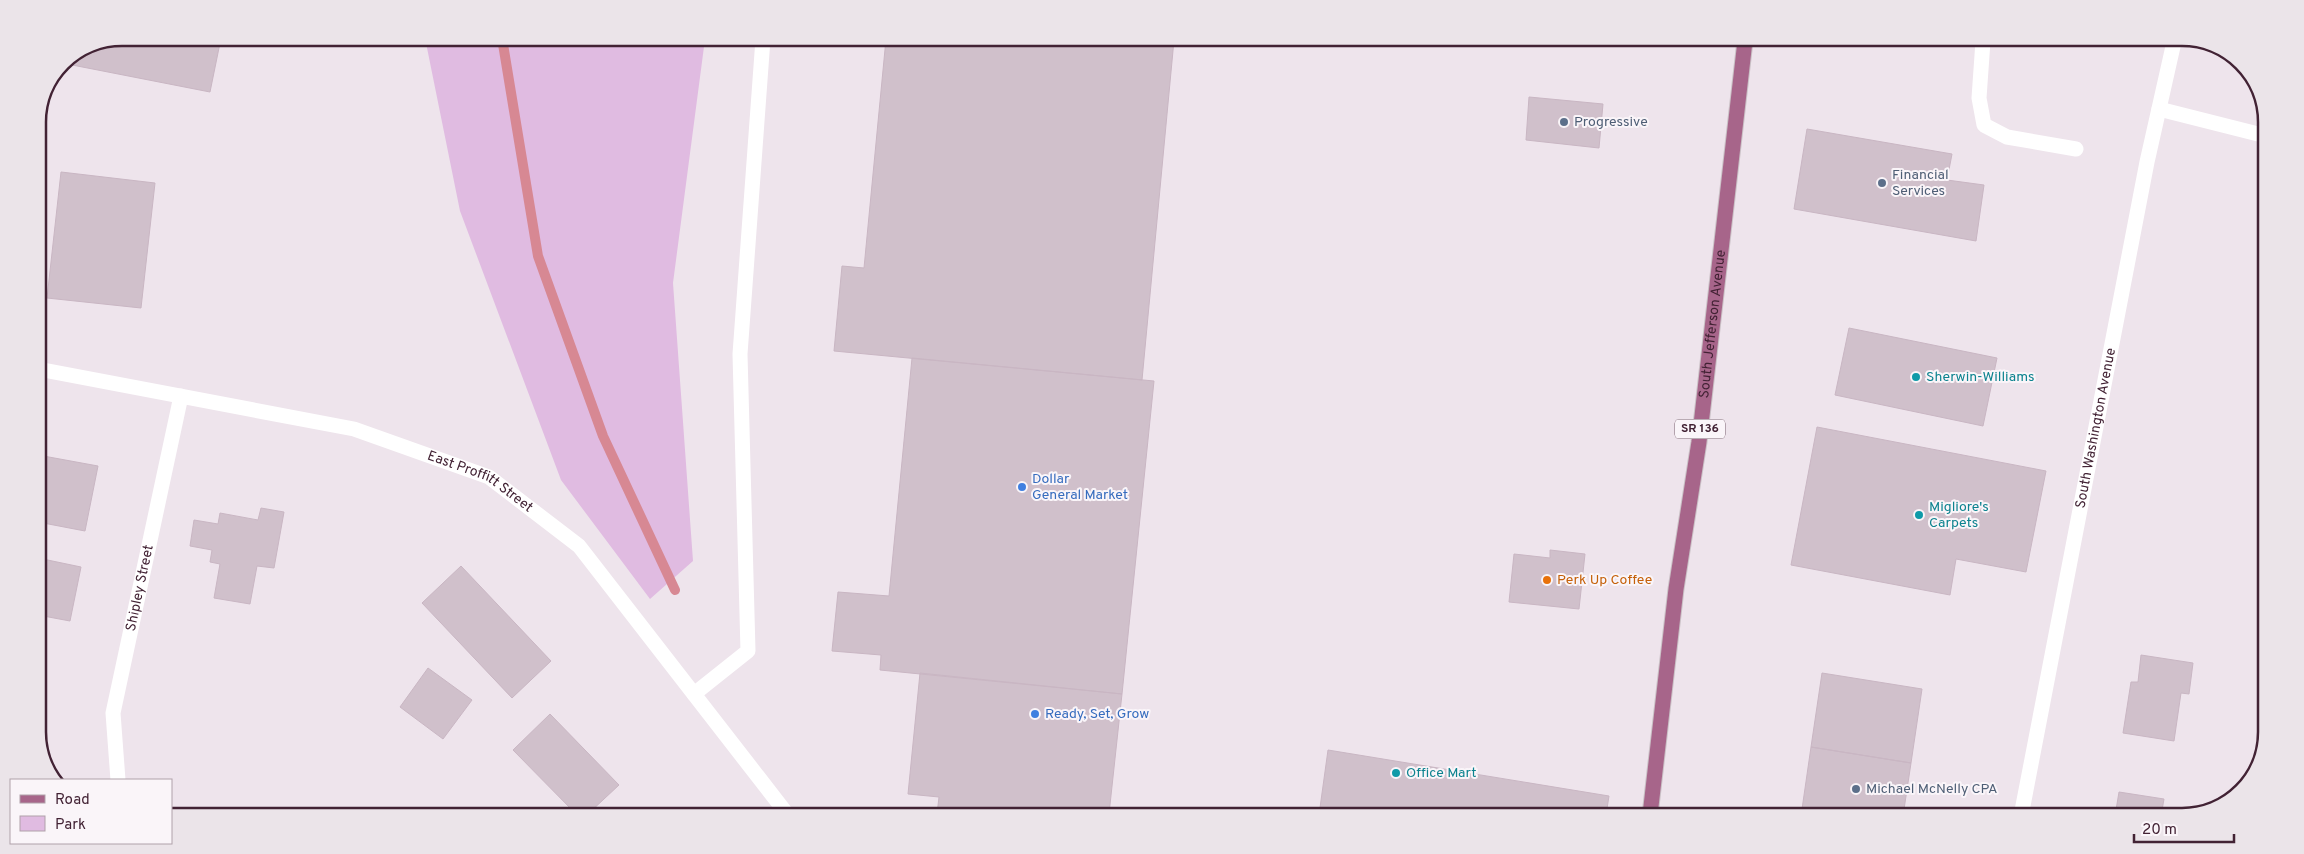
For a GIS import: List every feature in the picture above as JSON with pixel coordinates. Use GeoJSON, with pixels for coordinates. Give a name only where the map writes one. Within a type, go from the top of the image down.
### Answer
{"type":"FeatureCollection","features":[{"type":"Feature","properties":{"kind":"main road","name":"South Jefferson Avenue"},"geometry":{"type":"LineString","coordinates":[[1651,808],[1676,589],[1698,450],[1744,46]]}},
{"type":"Feature","properties":{"kind":"street"},"geometry":{"type":"LineString","coordinates":[[694,694],[748,650],[740,354],[763,46]]}},
{"type":"Feature","properties":{"kind":"street"},"geometry":{"type":"LineString","coordinates":[[1983,46],[1979,98],[1984,125],[2006,137],[2076,149]]}},
{"type":"Feature","properties":{"kind":"street","name":"South Washington Avenue"},"geometry":{"type":"LineString","coordinates":[[2023,808],[2159,109],[2173,46]]}},
{"type":"Feature","properties":{"kind":"street"},"geometry":{"type":"LineString","coordinates":[[2159,109],[2258,134]]}},
{"type":"Feature","properties":{"kind":"street","name":"East Proffitt Street"},"geometry":{"type":"LineString","coordinates":[[46,371],[354,429],[489,477],[579,546],[782,808]]}},
{"type":"Feature","properties":{"kind":"street","name":"Shipley Street"},"geometry":{"type":"LineString","coordinates":[[118,779],[114,714],[181,396]]}},
{"type":"Feature","properties":{"kind":"green space"},"geometry":{"type":"Polygon","coordinates":[[[427,46],[704,46],[673,283],[693,561],[650,599],[561,480],[460,211],[427,46]]]}},
{"type":"Feature","properties":{"kind":"building"},"geometry":{"type":"Polygon","coordinates":[[[122,46],[219,46],[210,92],[73,65],[93,52],[122,46]]]}},
{"type":"Feature","properties":{"kind":"building"},"geometry":{"type":"Polygon","coordinates":[[[885,46],[1173,46],[1142,380],[834,351],[842,266],[864,268],[885,46]]]}},
{"type":"Feature","properties":{"kind":"building","name":"Progressive"},"geometry":{"type":"Polygon","coordinates":[[[1529,97],[1603,104],[1599,148],[1526,140],[1529,97]]]}},
{"type":"Feature","properties":{"kind":"building","name":"Financial Services"},"geometry":{"type":"Polygon","coordinates":[[[1807,129],[1952,154],[1947,180],[1984,185],[1976,241],[1794,209],[1807,129]]]}},
{"type":"Feature","properties":{"kind":"building"},"geometry":{"type":"Polygon","coordinates":[[[61,172],[155,183],[141,308],[47,298],[61,172]]]}},
{"type":"Feature","properties":{"kind":"building","name":"Sherwin-Williams"},"geometry":{"type":"Polygon","coordinates":[[[1849,328],[1997,358],[1983,426],[1835,395],[1849,328]]]}},
{"type":"Feature","properties":{"kind":"building","name":"Dollar General Market"},"geometry":{"type":"Polygon","coordinates":[[[912,358],[1154,381],[1122,694],[880,670],[881,655],[832,651],[838,592],[889,596],[912,358]]]}},
{"type":"Feature","properties":{"kind":"building","name":"Migliore's Carpets"},"geometry":{"type":"Polygon","coordinates":[[[1817,427],[2046,471],[2026,572],[1956,559],[1950,595],[1791,565],[1817,427]]]}},
{"type":"Feature","properties":{"kind":"building"},"geometry":{"type":"Polygon","coordinates":[[[46,456],[98,466],[85,531],[46,524],[46,456]]]}},
{"type":"Feature","properties":{"kind":"building"},"geometry":{"type":"Polygon","coordinates":[[[261,508],[284,512],[274,568],[257,566],[250,604],[214,598],[220,564],[210,562],[212,550],[190,546],[194,520],[218,524],[220,513],[258,520],[261,508]]]}},
{"type":"Feature","properties":{"kind":"building","name":"Perk Up Coffee"},"geometry":{"type":"Polygon","coordinates":[[[1550,550],[1585,554],[1579,609],[1509,602],[1514,554],[1550,558],[1550,550]]]}},
{"type":"Feature","properties":{"kind":"building"},"geometry":{"type":"Polygon","coordinates":[[[46,560],[81,567],[70,621],[46,616],[46,560]]]}},
{"type":"Feature","properties":{"kind":"building"},"geometry":{"type":"Polygon","coordinates":[[[461,566],[551,661],[512,698],[422,603],[461,566]]]}},
{"type":"Feature","properties":{"kind":"building"},"geometry":{"type":"Polygon","coordinates":[[[2141,655],[2193,663],[2189,694],[2181,693],[2174,741],[2123,733],[2131,682],[2138,682],[2141,655]]]}},
{"type":"Feature","properties":{"kind":"building"},"geometry":{"type":"Polygon","coordinates":[[[428,668],[472,700],[443,739],[400,707],[428,668]]]}},
{"type":"Feature","properties":{"kind":"building"},"geometry":{"type":"Polygon","coordinates":[[[920,673],[1122,694],[1110,808],[938,808],[939,797],[908,794],[920,673]]]}},
{"type":"Feature","properties":{"kind":"building"},"geometry":{"type":"Polygon","coordinates":[[[1822,673],[1922,689],[1911,763],[1811,747],[1822,673]]]}},
{"type":"Feature","properties":{"kind":"building"},"geometry":{"type":"Polygon","coordinates":[[[550,714],[619,785],[594,808],[570,808],[513,750],[550,714]]]}},
{"type":"Feature","properties":{"kind":"building","name":"Michael McNelly CPA"},"geometry":{"type":"Polygon","coordinates":[[[1811,747],[1911,763],[1904,808],[1802,808],[1811,747]]]}},
{"type":"Feature","properties":{"kind":"building","name":"Office Mart"},"geometry":{"type":"Polygon","coordinates":[[[1328,750],[1609,796],[1607,808],[1320,808],[1328,750]]]}},
{"type":"Feature","properties":{"kind":"building"},"geometry":{"type":"Polygon","coordinates":[[[2119,792],[2164,799],[2162,808],[2116,808],[2119,792]]]}},
{"type":"Feature","properties":{"kind":"waterway"},"geometry":{"type":"LineString","coordinates":[[503,46],[538,256],[603,436],[675,590]]}},
{"type":"Feature","properties":{"kind":"place","name":"Progressive"},"geometry":{"type":"Point","coordinates":[1564,122]}},
{"type":"Feature","properties":{"kind":"place","name":"Financial Services"},"geometry":{"type":"Point","coordinates":[1882,183]}},
{"type":"Feature","properties":{"kind":"place","name":"Sherwin-Williams"},"geometry":{"type":"Point","coordinates":[1916,377]}},
{"type":"Feature","properties":{"kind":"place","name":"Dollar General Market"},"geometry":{"type":"Point","coordinates":[1022,487]}},
{"type":"Feature","properties":{"kind":"place","name":"Migliore's Carpets"},"geometry":{"type":"Point","coordinates":[1919,515]}},
{"type":"Feature","properties":{"kind":"place","name":"Perk Up Coffee"},"geometry":{"type":"Point","coordinates":[1547,580]}},
{"type":"Feature","properties":{"kind":"place","name":"Ready, Set, Grow"},"geometry":{"type":"Point","coordinates":[1035,714]}},
{"type":"Feature","properties":{"kind":"place","name":"Office Mart"},"geometry":{"type":"Point","coordinates":[1396,773]}},
{"type":"Feature","properties":{"kind":"place","name":"Michael McNelly CPA"},"geometry":{"type":"Point","coordinates":[1856,789]}}]}
